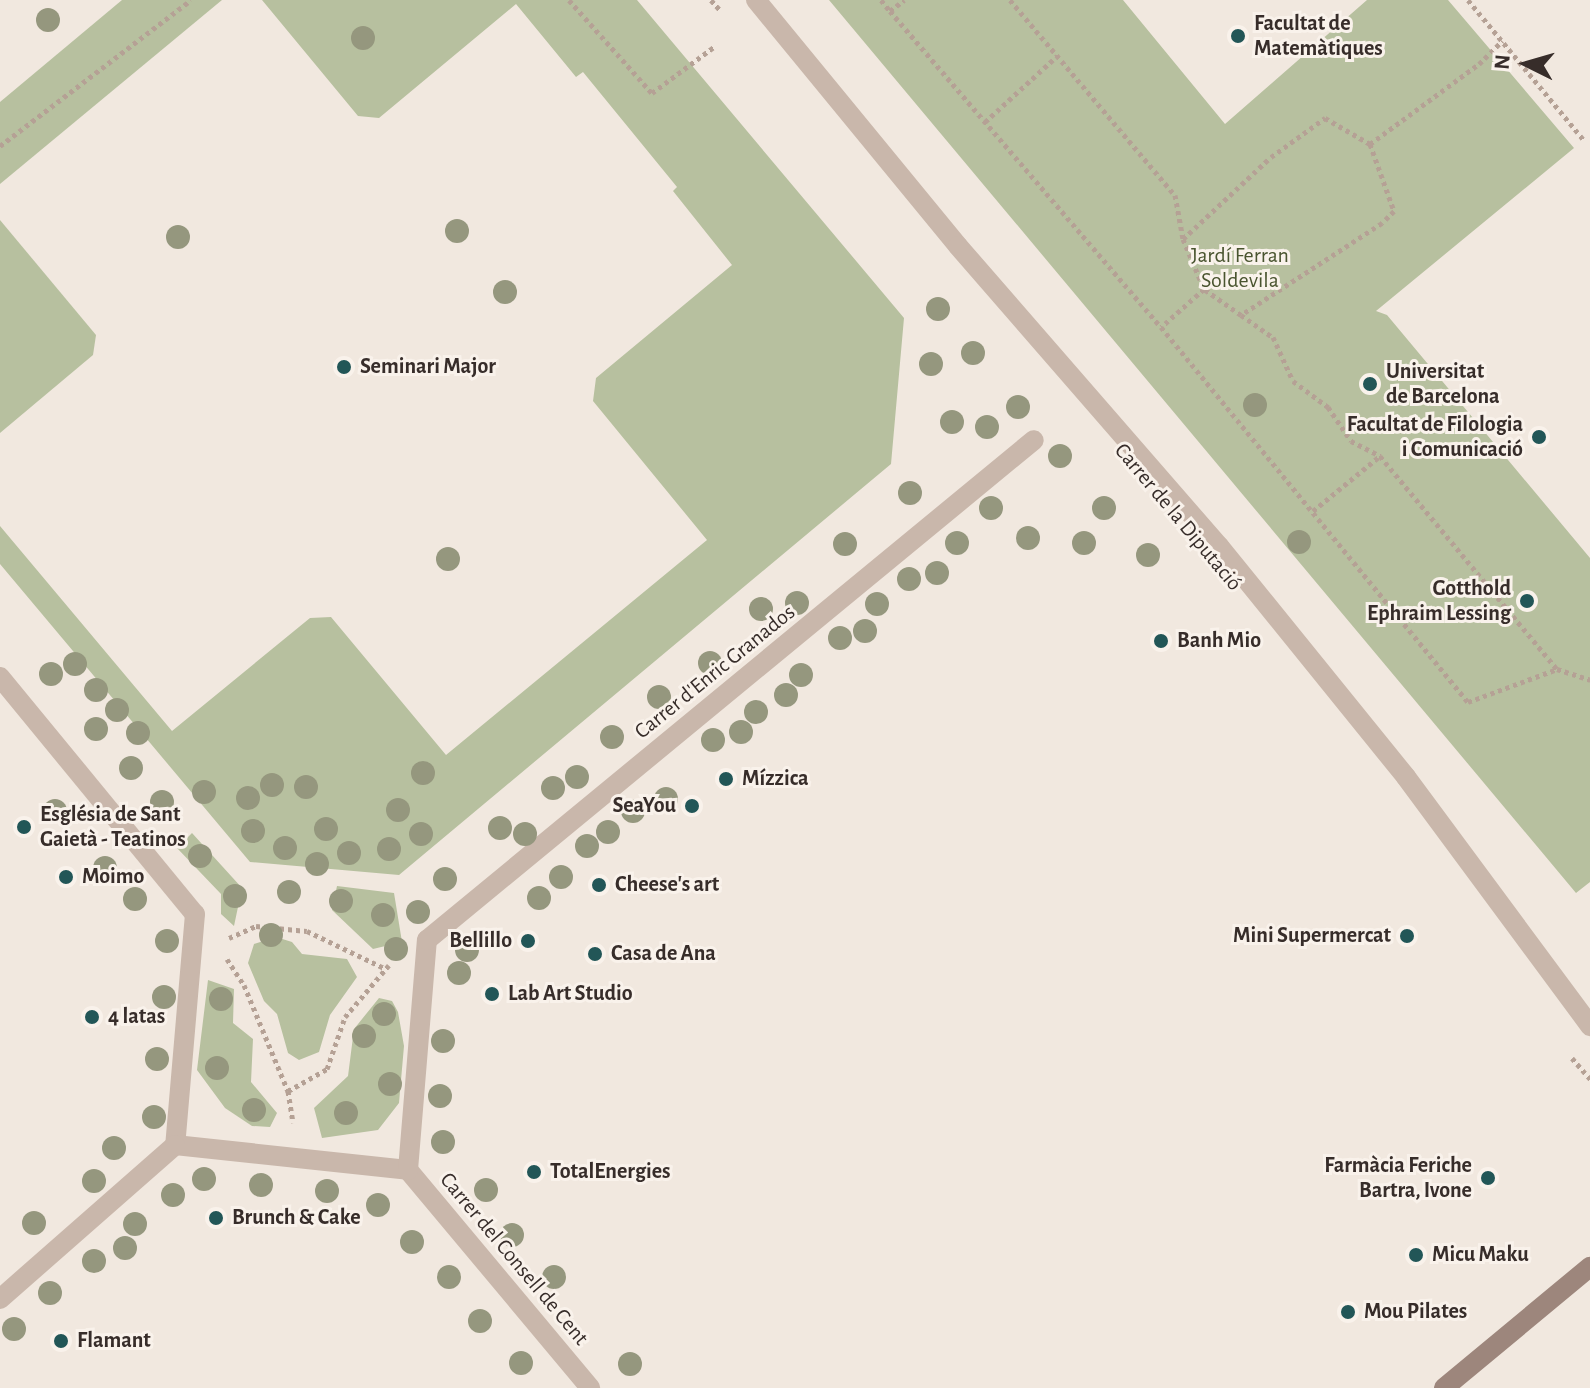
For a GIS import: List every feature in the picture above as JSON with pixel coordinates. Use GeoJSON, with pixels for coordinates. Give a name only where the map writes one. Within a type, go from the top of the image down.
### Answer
{"type":"FeatureCollection","features":[{"type":"Feature","properties":{"kind":"main road"},"geometry":{"type":"LineString","coordinates":[[1444,1388],[1590,1267]]}},
{"type":"Feature","properties":{"kind":"street","name":"Carrer de la Diputació"},"geometry":{"type":"LineString","coordinates":[[756,0],[968,258],[1239,571],[1406,777],[1590,1026]]}},
{"type":"Feature","properties":{"kind":"street","name":"Carrer d'Enric Granados"},"geometry":{"type":"LineString","coordinates":[[427,940],[1034,440]]}},
{"type":"Feature","properties":{"kind":"street"},"geometry":{"type":"LineString","coordinates":[[0,677],[195,914],[175,1145],[0,1299]]}},
{"type":"Feature","properties":{"kind":"street"},"geometry":{"type":"LineString","coordinates":[[408,1170],[427,940]]}},
{"type":"Feature","properties":{"kind":"street","name":"Carrer del Consell de Cent"},"geometry":{"type":"LineString","coordinates":[[175,1145],[408,1170],[590,1388]]}},
{"type":"Feature","properties":{"kind":"path"},"geometry":{"type":"LineString","coordinates":[[0,146],[191,0]]}},
{"type":"Feature","properties":{"kind":"path"},"geometry":{"type":"LineString","coordinates":[[569,0],[652,93],[714,47]]}},
{"type":"Feature","properties":{"kind":"path"},"geometry":{"type":"LineString","coordinates":[[711,0],[728,18]]}},
{"type":"Feature","properties":{"kind":"path"},"geometry":{"type":"LineString","coordinates":[[881,0],[1161,327],[1468,702],[1557,669]]}},
{"type":"Feature","properties":{"kind":"path"},"geometry":{"type":"LineString","coordinates":[[890,11],[904,0]]}},
{"type":"Feature","properties":{"kind":"path"},"geometry":{"type":"LineString","coordinates":[[1010,0],[1175,195],[1183,239],[1204,289],[1273,337],[1293,381],[1328,407],[1351,441],[1380,456],[1557,669],[1590,680]]}},
{"type":"Feature","properties":{"kind":"path"},"geometry":{"type":"LineString","coordinates":[[1468,0],[1584,140]]}},
{"type":"Feature","properties":{"kind":"path"},"geometry":{"type":"LineString","coordinates":[[1370,144],[1502,41]]}},
{"type":"Feature","properties":{"kind":"path"},"geometry":{"type":"LineString","coordinates":[[985,122],[1057,56]]}},
{"type":"Feature","properties":{"kind":"path"},"geometry":{"type":"LineString","coordinates":[[1183,239],[1271,157],[1325,118],[1370,144],[1394,211],[1241,315]]}},
{"type":"Feature","properties":{"kind":"path"},"geometry":{"type":"LineString","coordinates":[[1161,327],[1204,289]]}},
{"type":"Feature","properties":{"kind":"path"},"geometry":{"type":"LineString","coordinates":[[1312,512],[1380,456]]}},
{"type":"Feature","properties":{"kind":"path"},"geometry":{"type":"LineString","coordinates":[[195,914],[244,985],[288,1091],[300,1159]]}},
{"type":"Feature","properties":{"kind":"path"},"geometry":{"type":"LineString","coordinates":[[217,943],[256,926],[307,931],[384,968]]}},
{"type":"Feature","properties":{"kind":"path"},"geometry":{"type":"LineString","coordinates":[[288,1091],[327,1069],[345,1017],[384,968],[427,940]]}},
{"type":"Feature","properties":{"kind":"path"},"geometry":{"type":"LineString","coordinates":[[1562,1046],[1590,1079]]}},
{"type":"Feature","properties":{"kind":"green space"},"geometry":{"type":"Polygon","coordinates":[[[122,0],[222,0],[0,184],[0,102],[122,0]]]}},
{"type":"Feature","properties":{"kind":"green space"},"geometry":{"type":"Polygon","coordinates":[[[262,0],[637,0],[904,318],[891,464],[399,875],[250,862],[0,564],[0,526],[172,731],[310,618],[331,617],[446,755],[707,540],[593,401],[596,378],[732,265],[673,191],[677,187],[583,72],[576,77],[516,4],[379,118],[358,116],[262,0]]]}},
{"type":"Feature","properties":{"kind":"green space","name":"Jardí Ferran Soldevila"},"geometry":{"type":"Polygon","coordinates":[[[829,0],[1123,0],[1225,124],[1367,0],[1448,0],[1574,148],[1376,311],[1387,315],[1590,558],[1590,882],[1576,893],[829,0]]]}},
{"type":"Feature","properties":{"kind":"green space"},"geometry":{"type":"Polygon","coordinates":[[[0,220],[96,335],[93,355],[0,433],[0,220]]]}},
{"type":"Feature","properties":{"kind":"green space"},"geometry":{"type":"Polygon","coordinates":[[[192,833],[242,888],[234,926],[221,914],[221,894],[177,848],[192,833]]]}},
{"type":"Feature","properties":{"kind":"green space"},"geometry":{"type":"Polygon","coordinates":[[[337,886],[394,893],[402,942],[373,949],[332,910],[337,886]]]}},
{"type":"Feature","properties":{"kind":"green space"},"geometry":{"type":"Polygon","coordinates":[[[276,937],[292,942],[302,954],[347,959],[357,977],[330,1015],[319,1052],[299,1060],[288,1053],[277,1014],[264,1001],[248,963],[254,944],[276,937]]]}},
{"type":"Feature","properties":{"kind":"green space"},"geometry":{"type":"Polygon","coordinates":[[[208,980],[234,989],[233,1023],[253,1039],[251,1082],[277,1113],[270,1127],[252,1126],[225,1108],[197,1070],[208,980]]]}},
{"type":"Feature","properties":{"kind":"green space"},"geometry":{"type":"Polygon","coordinates":[[[379,998],[392,1001],[398,1012],[404,1046],[399,1103],[378,1130],[322,1138],[314,1108],[348,1076],[354,1029],[379,998]]]}},
{"type":"Feature","properties":{"kind":"place","name":"Facultat de Matemàtiques"},"geometry":{"type":"Point","coordinates":[1238,36]}},
{"type":"Feature","properties":{"kind":"place","name":"Seminari Major"},"geometry":{"type":"Point","coordinates":[344,367]}},
{"type":"Feature","properties":{"kind":"place","name":"Universitat de Barcelona"},"geometry":{"type":"Point","coordinates":[1370,384]}},
{"type":"Feature","properties":{"kind":"place","name":"Facultat de Filologia i Comunicació"},"geometry":{"type":"Point","coordinates":[1539,437]}},
{"type":"Feature","properties":{"kind":"place","name":"Gotthold Ephraim Lessing"},"geometry":{"type":"Point","coordinates":[1527,601]}},
{"type":"Feature","properties":{"kind":"place","name":"Banh Mio"},"geometry":{"type":"Point","coordinates":[1161,641]}},
{"type":"Feature","properties":{"kind":"place","name":"Mízzica"},"geometry":{"type":"Point","coordinates":[726,779]}},
{"type":"Feature","properties":{"kind":"place","name":"SeaYou"},"geometry":{"type":"Point","coordinates":[692,806]}},
{"type":"Feature","properties":{"kind":"place","name":"Església de Sant Gaietà - Teatinos"},"geometry":{"type":"Point","coordinates":[24,827]}},
{"type":"Feature","properties":{"kind":"place","name":"Moimo"},"geometry":{"type":"Point","coordinates":[66,877]}},
{"type":"Feature","properties":{"kind":"place","name":"Cheese's art"},"geometry":{"type":"Point","coordinates":[599,885]}},
{"type":"Feature","properties":{"kind":"place","name":"Mini Supermercat"},"geometry":{"type":"Point","coordinates":[1407,936]}},
{"type":"Feature","properties":{"kind":"place","name":"Bellillo"},"geometry":{"type":"Point","coordinates":[528,941]}},
{"type":"Feature","properties":{"kind":"place","name":"Casa de Ana"},"geometry":{"type":"Point","coordinates":[595,954]}},
{"type":"Feature","properties":{"kind":"place","name":"Lab Art Studio"},"geometry":{"type":"Point","coordinates":[492,994]}},
{"type":"Feature","properties":{"kind":"place","name":"4 latas"},"geometry":{"type":"Point","coordinates":[92,1017]}},
{"type":"Feature","properties":{"kind":"place","name":"TotalEnergies"},"geometry":{"type":"Point","coordinates":[534,1172]}},
{"type":"Feature","properties":{"kind":"place","name":"Farmàcia Feriche Bartra, Ivone"},"geometry":{"type":"Point","coordinates":[1488,1178]}},
{"type":"Feature","properties":{"kind":"place","name":"Brunch & Cake"},"geometry":{"type":"Point","coordinates":[216,1218]}},
{"type":"Feature","properties":{"kind":"place","name":"Micu Maku"},"geometry":{"type":"Point","coordinates":[1416,1255]}},
{"type":"Feature","properties":{"kind":"place","name":"Mou Pilates"},"geometry":{"type":"Point","coordinates":[1348,1312]}},
{"type":"Feature","properties":{"kind":"place","name":"Flamant"},"geometry":{"type":"Point","coordinates":[61,1341]}}]}
